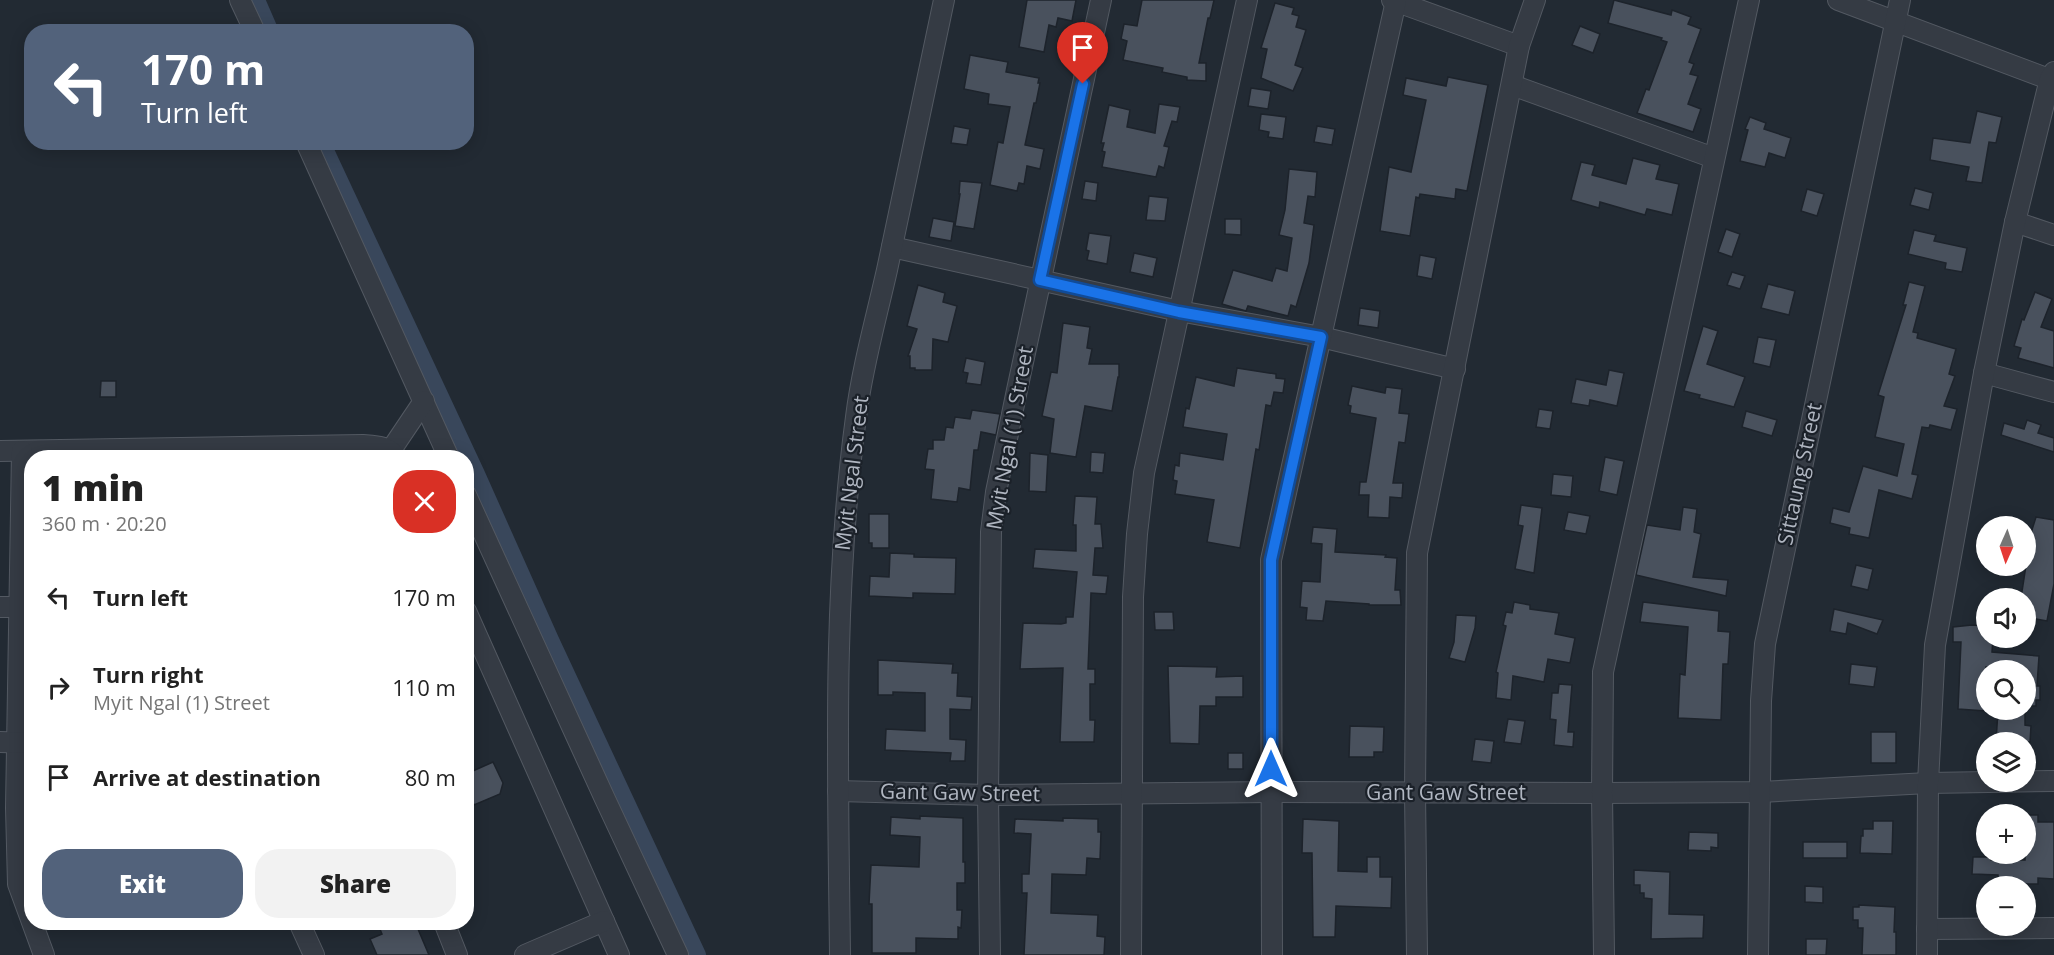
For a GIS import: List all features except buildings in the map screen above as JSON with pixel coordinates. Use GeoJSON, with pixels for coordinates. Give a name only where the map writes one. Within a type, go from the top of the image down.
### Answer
{"type":"FeatureCollection","features":[{"type":"Feature","properties":{"kind":"street"},"geometry":{"type":"LineString","coordinates":[[240,0],[251,24]]}},
{"type":"Feature","properties":{"kind":"street","name":"Myit Ngal Street"},"geometry":{"type":"LineString","coordinates":[[840,955],[838,791],[840,593],[845,514],[856,414],[944,0]]}},
{"type":"Feature","properties":{"kind":"street","name":"Myit Ngal (1) Street"},"geometry":{"type":"LineString","coordinates":[[990,955],[988,795],[992,532],[996,492],[1101,0]]}},
{"type":"Feature","properties":{"kind":"street"},"geometry":{"type":"LineString","coordinates":[[1131,955],[1133,597],[1144,473],[1247,0]]}},
{"type":"Feature","properties":{"kind":"street"},"geometry":{"type":"LineString","coordinates":[[1417,955],[1415,792],[1417,553],[1520,46],[1535,0]]}},
{"type":"Feature","properties":{"kind":"street"},"geometry":{"type":"LineString","coordinates":[[1604,955],[1603,672],[1749,0]]}},
{"type":"Feature","properties":{"kind":"street"},"geometry":{"type":"LineString","coordinates":[[1838,0],[2053,78],[2016,222],[1984,374],[1935,645],[1928,783],[1927,955]]}},
{"type":"Feature","properties":{"kind":"street","name":"Sittaung Street"},"geometry":{"type":"LineString","coordinates":[[1758,955],[1761,701],[1765,644],[1900,0]]}},
{"type":"Feature","properties":{"kind":"street"},"geometry":{"type":"LineString","coordinates":[[1272,955],[1271,560],[1394,1],[1520,46]]}},
{"type":"Feature","properties":{"kind":"street"},"geometry":{"type":"LineString","coordinates":[[1512,85],[1714,158]]}},
{"type":"Feature","properties":{"kind":"street"},"geometry":{"type":"LineString","coordinates":[[310,150],[445,450]]}},
{"type":"Feature","properties":{"kind":"street"},"geometry":{"type":"LineString","coordinates":[[2016,222],[2054,235]]}},
{"type":"Feature","properties":{"kind":"street"},"geometry":{"type":"LineString","coordinates":[[892,247],[1179,312],[1321,337],[1455,369]]}},
{"type":"Feature","properties":{"kind":"street"},"geometry":{"type":"LineString","coordinates":[[1984,374],[2054,392]]}},
{"type":"Feature","properties":{"kind":"street"},"geometry":{"type":"LineString","coordinates":[[396,450],[424,401]]}},
{"type":"Feature","properties":{"kind":"street"},"geometry":{"type":"LineString","coordinates":[[77,450],[352,445],[376,446],[385,450]]}},
{"type":"Feature","properties":{"kind":"street"},"geometry":{"type":"LineString","coordinates":[[0,451],[22,451],[17,608],[16,808],[9,884],[24,914]]}},
{"type":"Feature","properties":{"kind":"street"},"geometry":{"type":"LineString","coordinates":[[474,513],[678,955]]}},
{"type":"Feature","properties":{"kind":"street"},"geometry":{"type":"LineString","coordinates":[[474,629],[619,955]]}},
{"type":"Feature","properties":{"kind":"street","name":"Gant Gaw Street"},"geometry":{"type":"LineString","coordinates":[[838,791],[988,795],[1271,792],[1760,792],[1928,783],[2054,782]]}},
{"type":"Feature","properties":{"kind":"street"},"geometry":{"type":"LineString","coordinates":[[525,955],[604,921]]}},
{"type":"Feature","properties":{"kind":"street"},"geometry":{"type":"LineString","coordinates":[[1928,929],[2054,928]]}},
{"type":"Feature","properties":{"kind":"street"},"geometry":{"type":"LineString","coordinates":[[32,930],[44,955]]}},
{"type":"Feature","properties":{"kind":"street"},"geometry":{"type":"LineString","coordinates":[[303,930],[314,955]]}},
{"type":"Feature","properties":{"kind":"street"},"geometry":{"type":"LineString","coordinates":[[447,930],[457,955]]}},
{"type":"Feature","properties":{"kind":"waterway"},"geometry":{"type":"LineString","coordinates":[[256,0],[266,24]]}},
{"type":"Feature","properties":{"kind":"waterway"},"geometry":{"type":"LineString","coordinates":[[325,150],[465,450]]}},
{"type":"Feature","properties":{"kind":"waterway"},"geometry":{"type":"LineString","coordinates":[[474,470],[550,640],[697,955]]}},
{"type":"Feature","properties":{"kind":"route"},"geometry":{"type":"LineString","coordinates":[[1083,84],[1040,280],[1179,312],[1321,337],[1271,560],[1271,769]]}}]}
